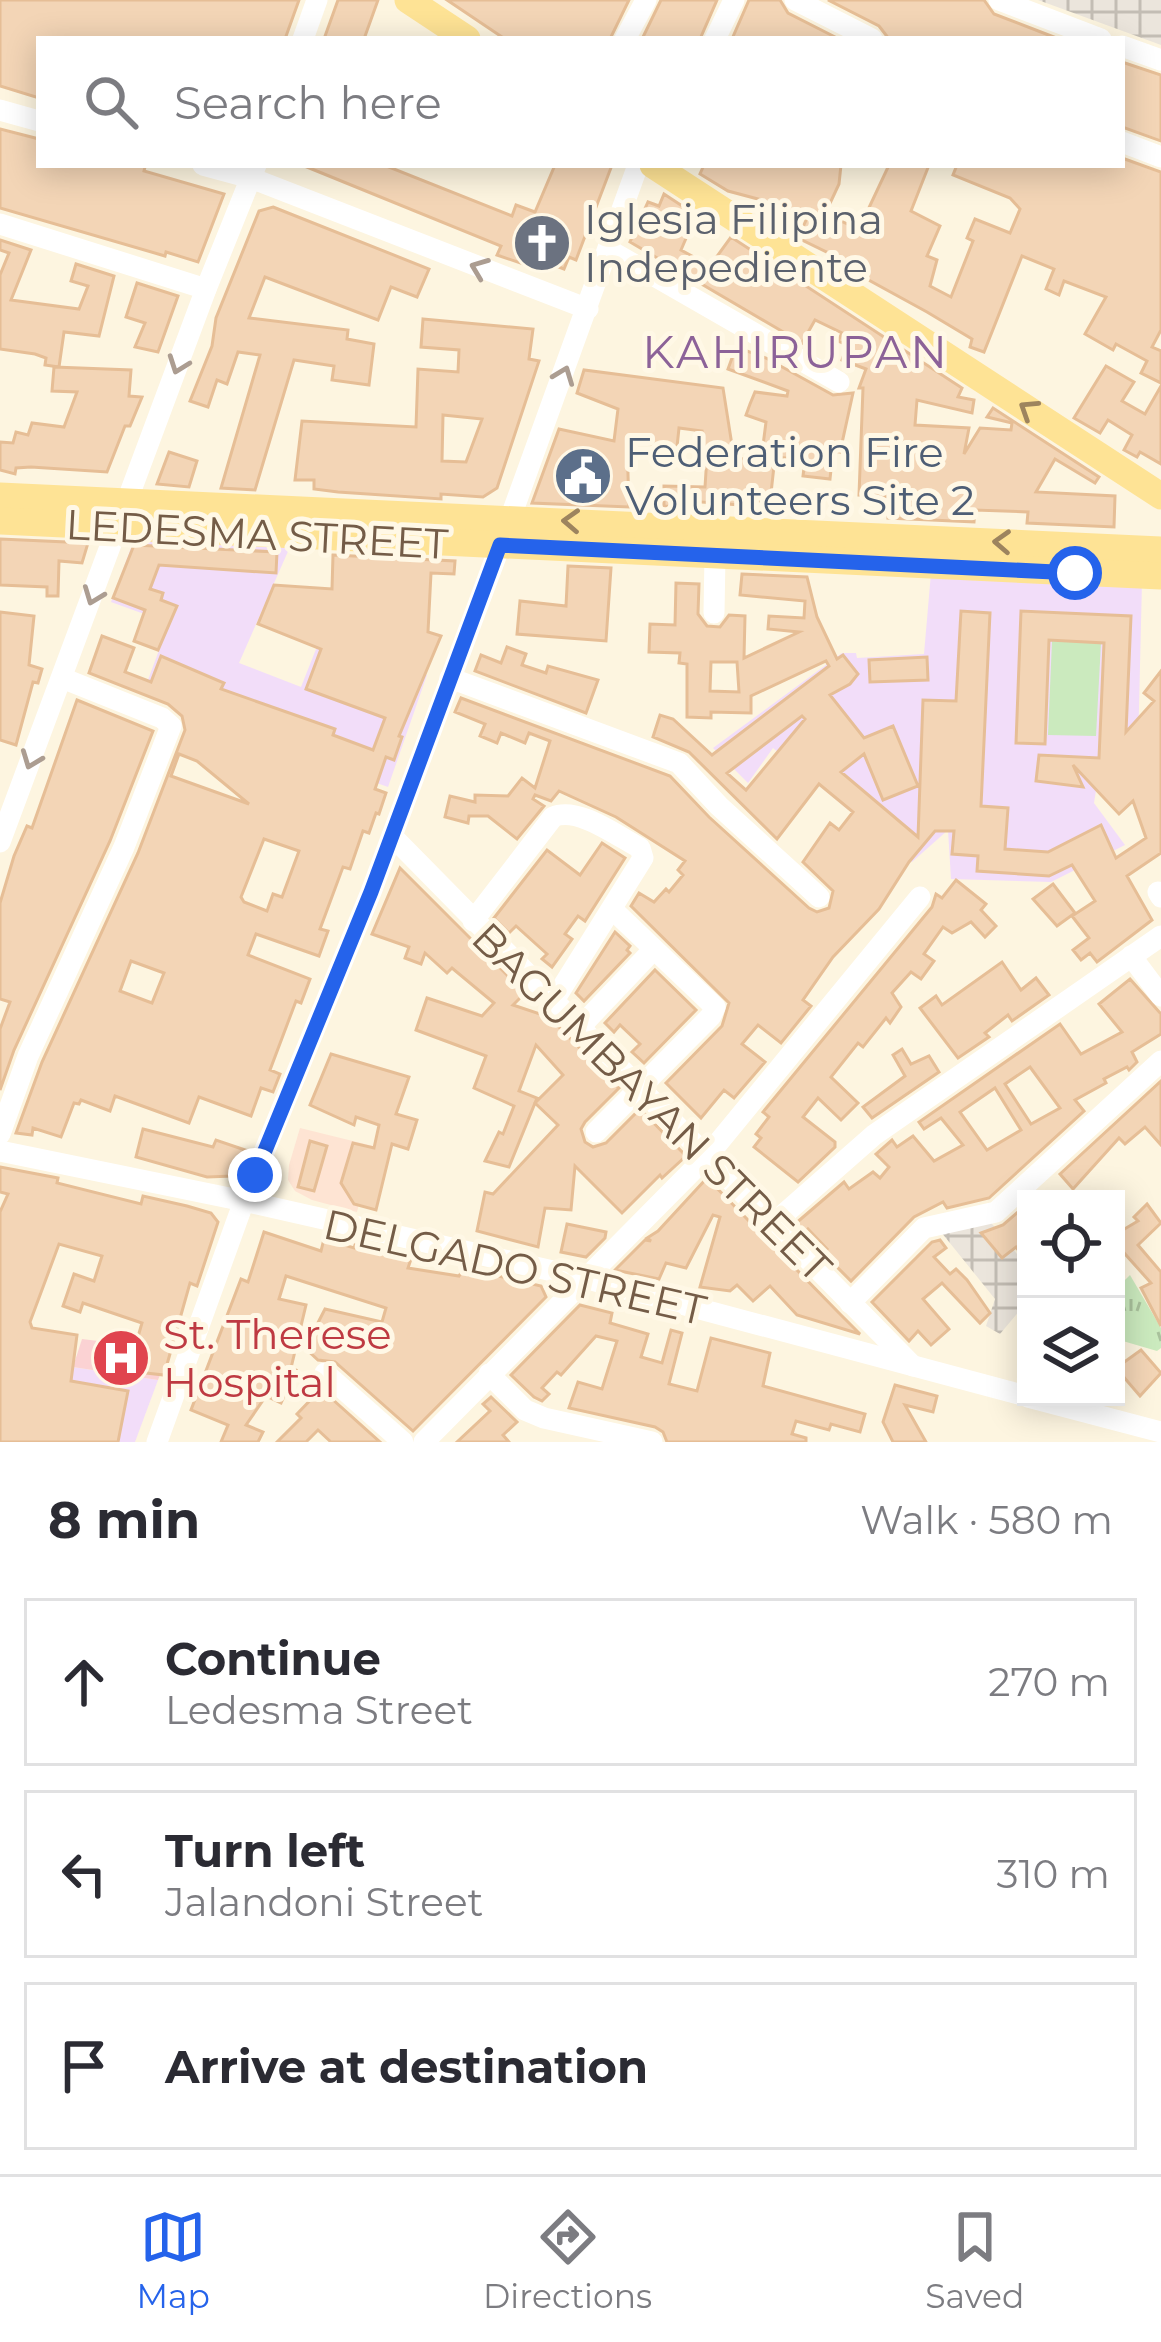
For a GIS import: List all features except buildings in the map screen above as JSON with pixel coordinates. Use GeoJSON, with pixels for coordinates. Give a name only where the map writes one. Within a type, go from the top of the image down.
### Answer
{"type":"FeatureCollection","features":[{"type":"Feature","properties":{"kind":"main road"},"geometry":{"type":"LineString","coordinates":[[408,0],[444,9],[465,36]]}},
{"type":"Feature","properties":{"kind":"main road"},"geometry":{"type":"LineString","coordinates":[[659,168],[1161,496]]}},
{"type":"Feature","properties":{"kind":"main road","name":"LEDESMA STREET"},"geometry":{"type":"LineString","coordinates":[[0,496],[124,514],[504,532],[1161,550]]}},
{"type":"Feature","properties":{"kind":"main road","name":"LEDESMA STREET"},"geometry":{"type":"LineString","coordinates":[[0,521],[124,514]]}},
{"type":"Feature","properties":{"kind":"main road","name":"LEDESMA STREET"},"geometry":{"type":"LineString","coordinates":[[504,532],[715,556],[1161,576]]}},
{"type":"Feature","properties":{"kind":"street"},"geometry":{"type":"LineString","coordinates":[[303,36],[317,0]]}},
{"type":"Feature","properties":{"kind":"street"},"geometry":{"type":"LineString","coordinates":[[627,36],[646,0]]}},
{"type":"Feature","properties":{"kind":"street"},"geometry":{"type":"LineString","coordinates":[[717,36],[734,0]]}},
{"type":"Feature","properties":{"kind":"street"},"geometry":{"type":"LineString","coordinates":[[795,0],[866,36]]}},
{"type":"Feature","properties":{"kind":"street"},"geometry":{"type":"LineString","coordinates":[[999,0],[1093,36]]}},
{"type":"Feature","properties":{"kind":"street"},"geometry":{"type":"LineString","coordinates":[[1125,47],[1161,60]]}},
{"type":"Feature","properties":{"kind":"street"},"geometry":{"type":"LineString","coordinates":[[0,110],[36,120]]}},
{"type":"Feature","properties":{"kind":"street"},"geometry":{"type":"LineString","coordinates":[[1125,143],[1161,157]]}},
{"type":"Feature","properties":{"kind":"street"},"geometry":{"type":"LineString","coordinates":[[157,1442],[244,1201],[392,836],[637,168]]}},
{"type":"Feature","properties":{"kind":"street"},"geometry":{"type":"LineString","coordinates":[[0,842],[254,172],[588,310]]}},
{"type":"Feature","properties":{"kind":"street"},"geometry":{"type":"LineString","coordinates":[[0,224],[206,289]]}},
{"type":"Feature","properties":{"kind":"street"},"geometry":{"type":"LineString","coordinates":[[609,250],[839,382]]}},
{"type":"Feature","properties":{"kind":"street"},"geometry":{"type":"LineString","coordinates":[[714,613],[715,556]]}},
{"type":"Feature","properties":{"kind":"street"},"geometry":{"type":"LineString","coordinates":[[0,1134],[28,1056],[124,847],[171,726],[162,718],[62,678]]}},
{"type":"Feature","properties":{"kind":"street"},"geometry":{"type":"LineString","coordinates":[[450,678],[680,763],[719,806],[819,897]]}},
{"type":"Feature","properties":{"kind":"street"},"geometry":{"type":"LineString","coordinates":[[473,921],[553,817],[564,812],[643,852],[613,910],[553,1002]]}},
{"type":"Feature","properties":{"kind":"street","name":"BAGUMBAYAN STREET"},"geometry":{"type":"LineString","coordinates":[[392,836],[914,1366]]}},
{"type":"Feature","properties":{"kind":"street"},"geometry":{"type":"LineString","coordinates":[[424,1442],[710,1154],[920,897]]}},
{"type":"Feature","properties":{"kind":"street"},"geometry":{"type":"LineString","coordinates":[[596,1132],[715,1007],[613,910]]}},
{"type":"Feature","properties":{"kind":"street"},"geometry":{"type":"LineString","coordinates":[[775,1222],[874,1135],[1161,936]]}},
{"type":"Feature","properties":{"kind":"street"},"geometry":{"type":"LineString","coordinates":[[581,1026],[652,950]]}},
{"type":"Feature","properties":{"kind":"street"},"geometry":{"type":"LineString","coordinates":[[1131,956],[1161,997]]}},
{"type":"Feature","properties":{"kind":"street"},"geometry":{"type":"LineString","coordinates":[[850,1303],[925,1228],[996,1211],[1161,1060]]}},
{"type":"Feature","properties":{"kind":"street","name":"DELGADO STREET"},"geometry":{"type":"LineString","coordinates":[[0,1151],[588,1279],[1017,1394]]}},
{"type":"Feature","properties":{"kind":"street"},"geometry":{"type":"LineString","coordinates":[[325,1373],[403,1442]]}},
{"type":"Feature","properties":{"kind":"street"},"geometry":{"type":"LineString","coordinates":[[489,1374],[525,1410],[652,1442]]}},
{"type":"Feature","properties":{"kind":"street","name":"DELGADO STREET"},"geometry":{"type":"LineString","coordinates":[[1061,1406],[1161,1432]]}},
{"type":"Feature","properties":{"kind":"shaded area"},"geometry":{"type":"Polygon","coordinates":[[[1038,0],[1161,0],[1161,45],[1038,0]]]}},
{"type":"Feature","properties":{"kind":"shaded area"},"geometry":{"type":"Polygon","coordinates":[[[153,533],[293,540],[239,663],[301,687],[322,634],[427,675],[388,787],[212,725],[216,711],[148,680],[169,623],[111,602],[132,545],[153,533]]]}},
{"type":"Feature","properties":{"kind":"shaded area"},"geometry":{"type":"Polygon","coordinates":[[[931,573],[1142,582],[1138,749],[1097,784],[1094,803],[1125,845],[1051,882],[951,879],[948,830],[912,862],[773,748],[748,783],[713,748],[842,653],[856,653],[857,658],[924,654],[931,573]]]}},
{"type":"Feature","properties":{"kind":"shaded area"},"geometry":{"type":"Polygon","coordinates":[[[300,1128],[373,1146],[357,1212],[295,1191],[288,1180],[289,1165],[300,1128]]]}},
{"type":"Feature","properties":{"kind":"shaded area"},"geometry":{"type":"Polygon","coordinates":[[[988,1219],[1017,1254],[1017,1314],[1000,1334],[986,1326],[995,1299],[937,1227],[988,1219]]]}},
{"type":"Feature","properties":{"kind":"shaded area","name":"St. Therese Hospital"},"geometry":{"type":"Polygon","coordinates":[[[82,1339],[170,1350],[158,1380],[73,1367],[82,1339]]]}},
{"type":"Feature","properties":{"kind":"shaded area"},"geometry":{"type":"Polygon","coordinates":[[[0,1356],[158,1380],[135,1442],[0,1442],[0,1356]]]}},
{"type":"Feature","properties":{"kind":"green space"},"geometry":{"type":"Polygon","coordinates":[[[1052,641],[1101,643],[1096,736],[1048,735],[1052,641]]]}},
{"type":"Feature","properties":{"kind":"green space"},"geometry":{"type":"Polygon","coordinates":[[[1130,1275],[1161,1328],[1157,1351],[1125,1342],[1125,1280],[1130,1275]]]}},
{"type":"Feature","properties":{"kind":"place","name":"Iglesia Filipina Indepediente"},"geometry":{"type":"Point","coordinates":[542,243]}},
{"type":"Feature","properties":{"kind":"place","name":"Federation Fire Volunteers Site 2"},"geometry":{"type":"Point","coordinates":[583,476]}},
{"type":"Feature","properties":{"kind":"place","name":"St. Therese Hospital"},"geometry":{"type":"Point","coordinates":[121,1358]}},
{"type":"Feature","properties":{"kind":"district","name":"KAHIRUPAN"},"geometry":{"type":"Point","coordinates":[796,351]}},
{"type":"Feature","properties":{"kind":"route"},"geometry":{"type":"LineString","coordinates":[[255,1175],[371,892],[500,545],[1075,573]]}}]}
